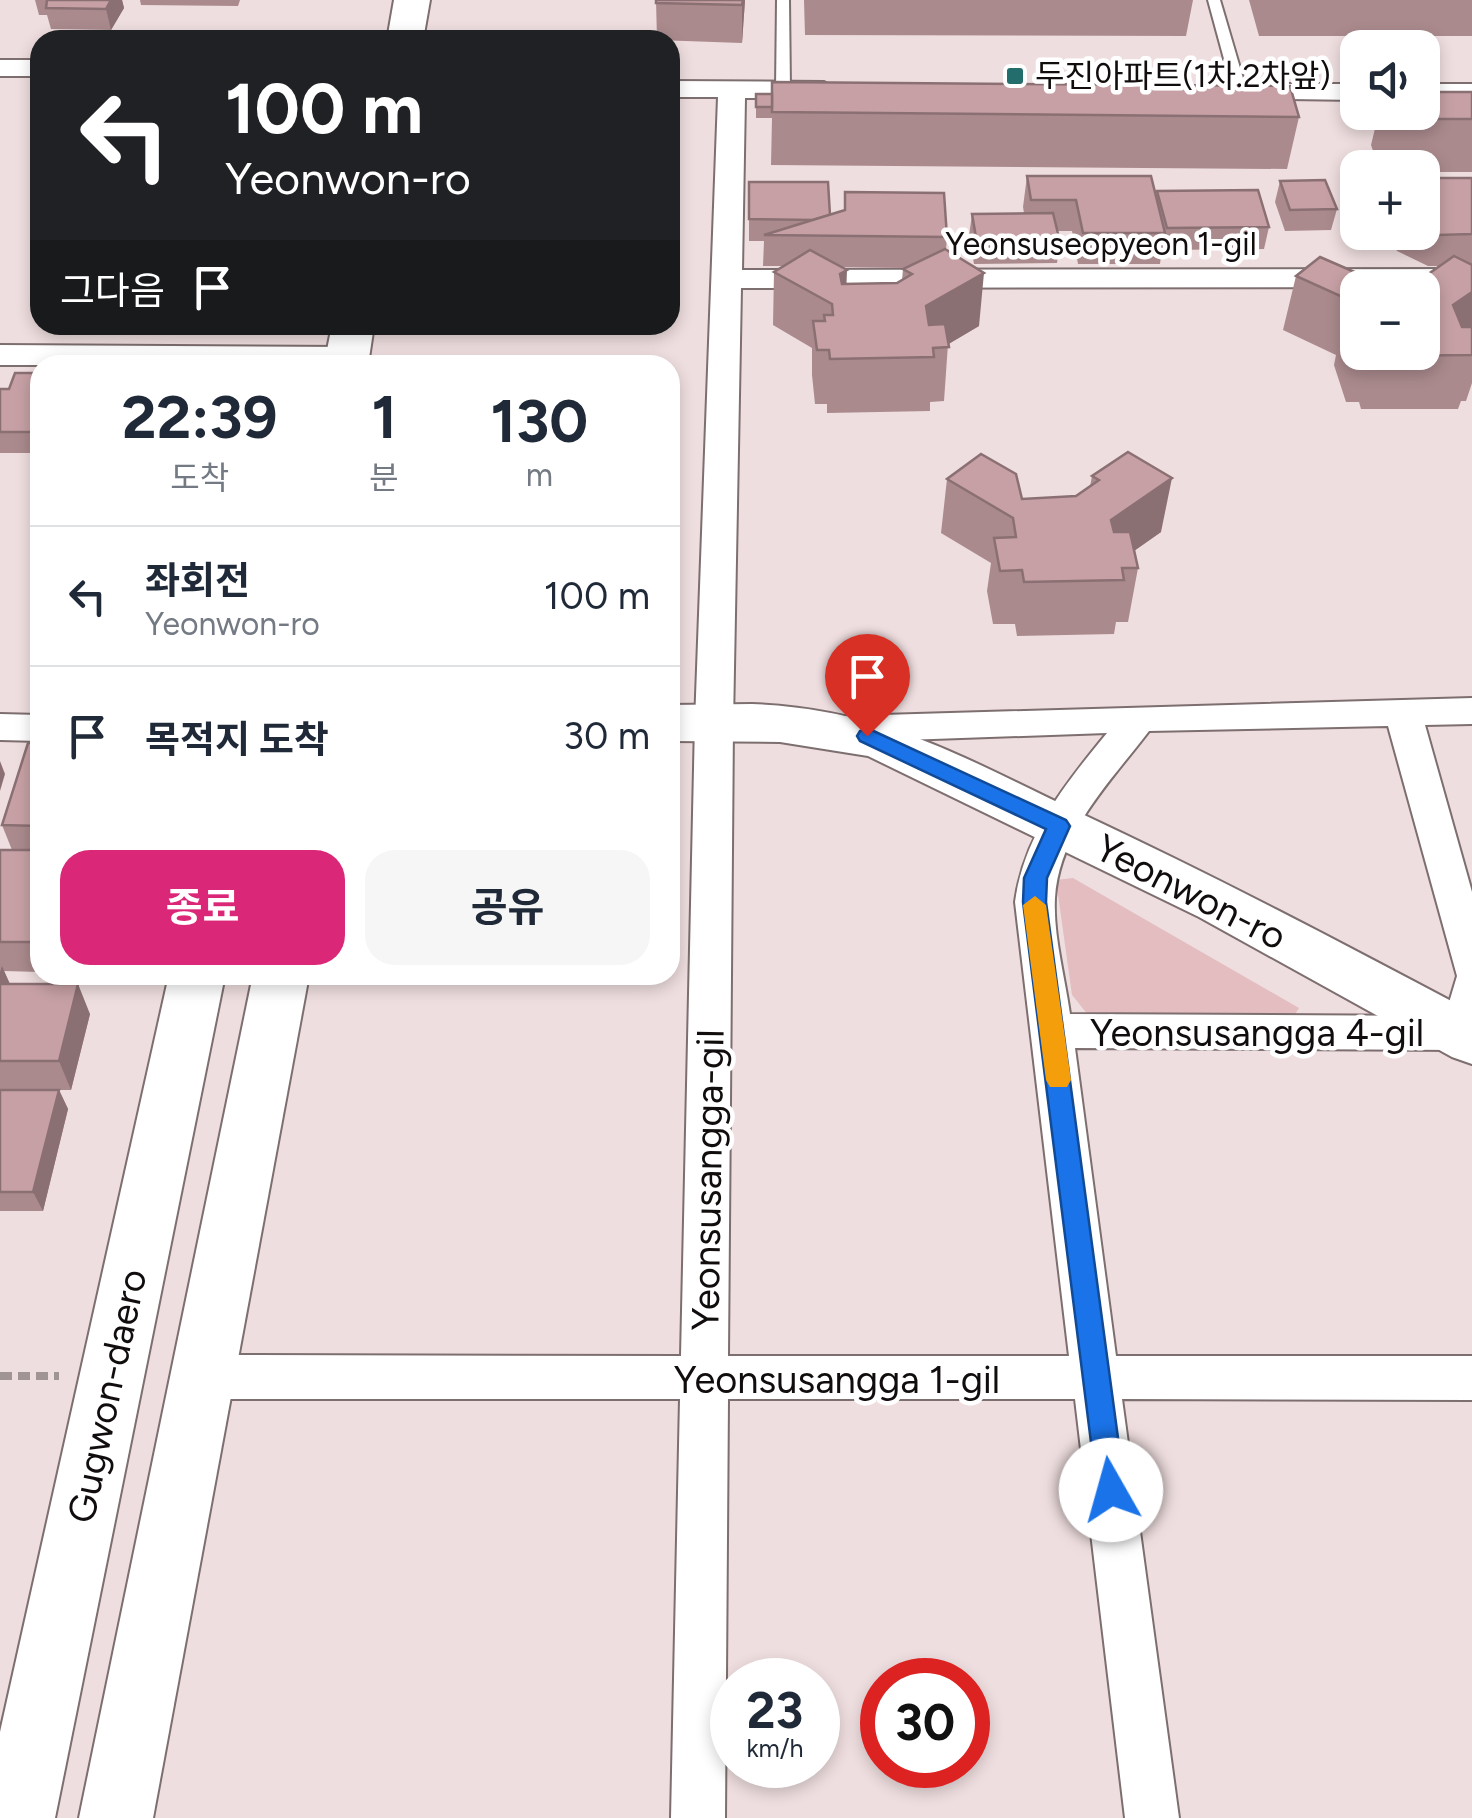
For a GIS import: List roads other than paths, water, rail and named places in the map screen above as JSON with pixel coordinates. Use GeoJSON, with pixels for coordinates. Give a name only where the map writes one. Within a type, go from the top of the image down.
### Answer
{"type":"FeatureCollection","features":[{"type":"Feature","properties":{"kind":"street"},"geometry":{"type":"LineString","coordinates":[[407,30],[412,0]]}},
{"type":"Feature","properties":{"kind":"street"},"geometry":{"type":"LineString","coordinates":[[0,68],[30,68]]}},
{"type":"Feature","properties":{"kind":"street"},"geometry":{"type":"LineString","coordinates":[[680,89],[842,90]]}},
{"type":"Feature","properties":{"kind":"street","name":"Yeonsusangga-gil"},"geometry":{"type":"LineString","coordinates":[[698,1818],[705,1380],[692,723],[729,279],[732,89]]}},
{"type":"Feature","properties":{"kind":"street"},"geometry":{"type":"LineString","coordinates":[[1200,92],[1340,92]]}},
{"type":"Feature","properties":{"kind":"street"},"geometry":{"type":"LineString","coordinates":[[1440,92],[1472,92]]}},
{"type":"Feature","properties":{"kind":"street","name":"Yeonsuseopyeon 1-gil"},"geometry":{"type":"LineString","coordinates":[[729,279],[1472,278]]}},
{"type":"Feature","properties":{"kind":"street"},"geometry":{"type":"LineString","coordinates":[[0,355],[349,349]]}},
{"type":"Feature","properties":{"kind":"street"},"geometry":{"type":"LineString","coordinates":[[1404,712],[1472,965]]}},
{"type":"Feature","properties":{"kind":"street"},"geometry":{"type":"LineString","coordinates":[[848,729],[1139,718],[1472,712]]}},
{"type":"Feature","properties":{"kind":"street","name":"Yeonsusangga 4-gil"},"geometry":{"type":"LineString","coordinates":[[1139,718],[1058,826],[1036,878],[1034,902],[1152,1818]]}},
{"type":"Feature","properties":{"kind":"street","name":"Yeonwon-ro"},"geometry":{"type":"LineString","coordinates":[[692,723],[848,729],[886,743],[1469,1020]]}},
{"type":"Feature","properties":{"kind":"street"},"geometry":{"type":"LineString","coordinates":[[0,727],[30,728]]}},
{"type":"Feature","properties":{"kind":"street","name":"Gugwon-daero"},"geometry":{"type":"LineString","coordinates":[[18,1818],[194,985]]}},
{"type":"Feature","properties":{"kind":"street"},"geometry":{"type":"LineString","coordinates":[[116,1818],[279,985]]}},
{"type":"Feature","properties":{"kind":"street","name":"Yeonsusangga 4-gil"},"geometry":{"type":"LineString","coordinates":[[1052,1032],[1469,1020]]}},
{"type":"Feature","properties":{"kind":"street","name":"Yeonsusangga 1-gil"},"geometry":{"type":"LineString","coordinates":[[203,1377],[1472,1378]]}},
{"type":"Feature","properties":{"kind":"lane"},"geometry":{"type":"LineString","coordinates":[[783,0],[783,90]]}},
{"type":"Feature","properties":{"kind":"lane"},"geometry":{"type":"LineString","coordinates":[[1214,0],[1240,92]]}},
{"type":"Feature","properties":{"kind":"place","name":"두진아파트(1차.2차앞)"},"geometry":{"type":"Point","coordinates":[1015,76]}}]}
